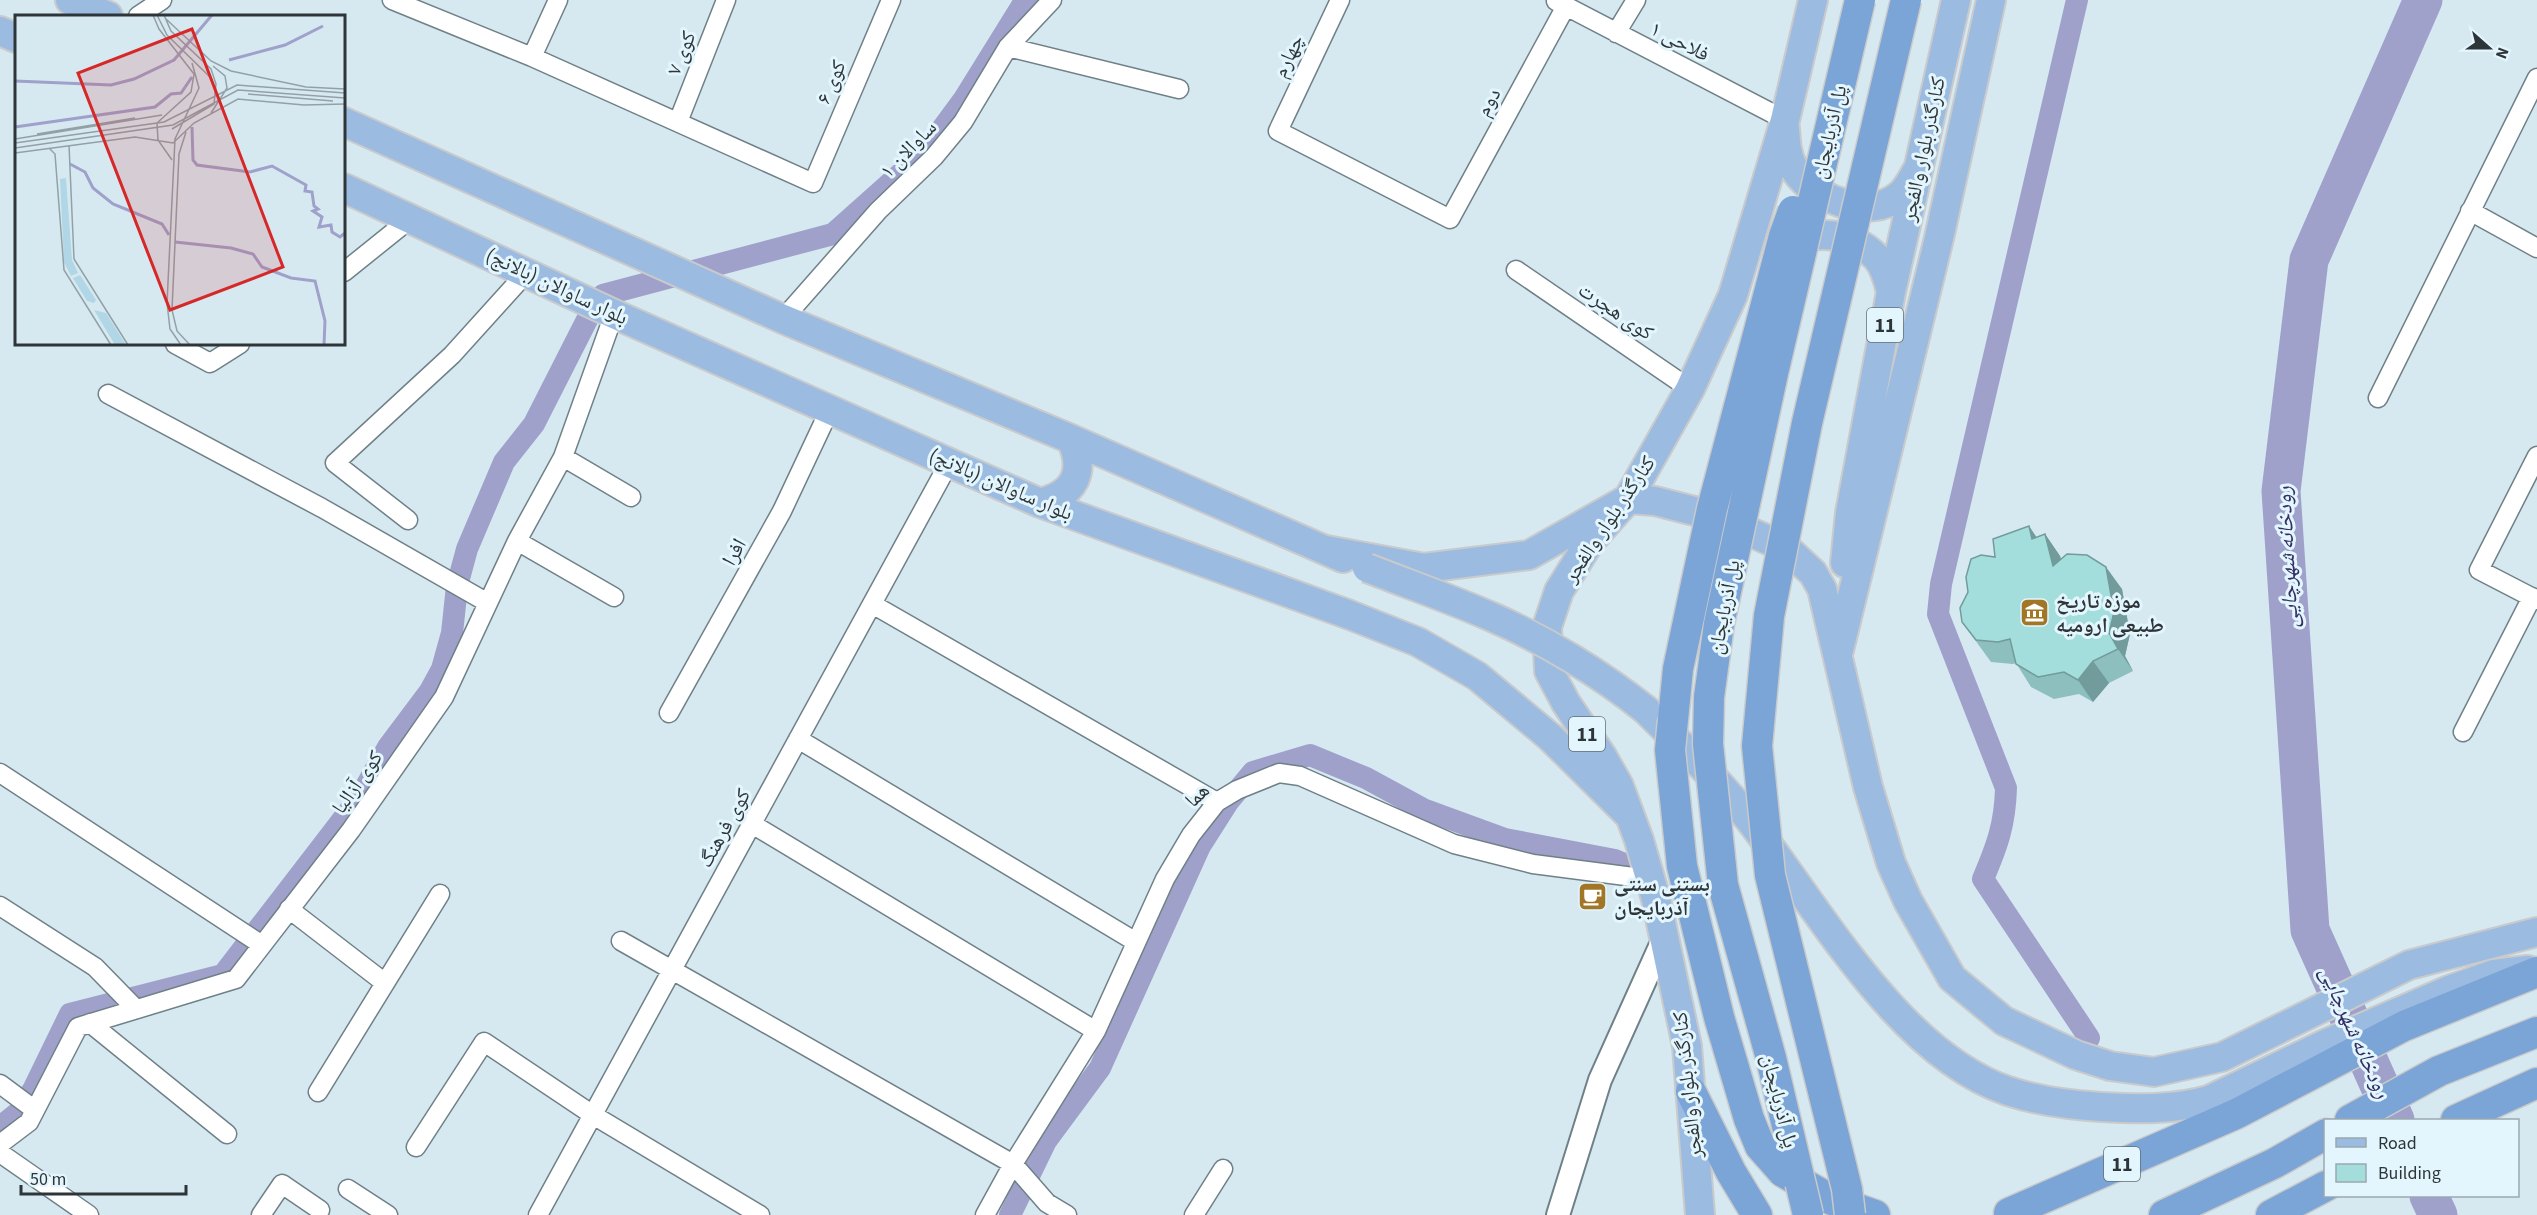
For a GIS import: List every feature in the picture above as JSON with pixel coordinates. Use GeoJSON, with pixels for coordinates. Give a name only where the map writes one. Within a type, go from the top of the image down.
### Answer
{"type":"FeatureCollection","features":[{"type":"Feature","properties":{"kind":"highway","name":"پل آذربایجان"},"geometry":{"type":"LineString","coordinates":[[1808,1215],[1771,1058],[1723,885],[1708,744],[1709,697],[1722,613],[1773,374],[1860,0]]}},
{"type":"Feature","properties":{"kind":"highway","name":"پل آذربایجان"},"geometry":{"type":"LineString","coordinates":[[1850,1215],[1847,1189],[1770,875],[1757,746],[1773,593],[1808,423],[1906,0]]}},
{"type":"Feature","properties":{"kind":"highway"},"geometry":{"type":"LineString","coordinates":[[1840,85],[1784,236],[1737,408],[1712,508],[1678,669],[1670,750],[1682,866],[1694,922],[1739,1086],[1760,1146],[1783,1172],[1832,1200],[1875,1215]]}},
{"type":"Feature","properties":{"kind":"highway","name":"11"},"geometry":{"type":"LineString","coordinates":[[2009,1214],[2222,1103],[2537,970]]}},
{"type":"Feature","properties":{"kind":"highway"},"geometry":{"type":"LineString","coordinates":[[2352,1119],[2439,1071],[2537,1032]]}},
{"type":"Feature","properties":{"kind":"highway"},"geometry":{"type":"LineString","coordinates":[[2458,1119],[2537,1083]]}},
{"type":"Feature","properties":{"kind":"highway","name":"11"},"geometry":{"type":"LineString","coordinates":[[1691,1092],[1731,1172],[1757,1215]]}},
{"type":"Feature","properties":{"kind":"highway"},"geometry":{"type":"LineString","coordinates":[[2200,1215],[2275,1163],[2324,1135]]}},
{"type":"Feature","properties":{"kind":"highway"},"geometry":{"type":"LineString","coordinates":[[2164,1215],[2275,1163]]}},
{"type":"Feature","properties":{"kind":"highway"},"geometry":{"type":"LineString","coordinates":[[2282,1208],[2324,1187]]}},
{"type":"Feature","properties":{"kind":"main road"},"geometry":{"type":"LineString","coordinates":[[70,0],[106,15]]}},
{"type":"Feature","properties":{"kind":"main road","name":"کنارگذر بلوار والفجر"},"geometry":{"type":"LineString","coordinates":[[1700,1215],[1687,1046],[1656,899],[1639,840],[1619,786],[1602,756],[1566,703],[1549,671],[1547,627],[1560,591],[1589,543],[1628,498],[1690,388],[1733,295],[1785,120],[1813,0]]}},
{"type":"Feature","properties":{"kind":"main road","name":"کنارگذر بلوار والفجر"},"geometry":{"type":"LineString","coordinates":[[1837,655],[1850,513],[1891,292],[1956,0]]}},
{"type":"Feature","properties":{"kind":"main road"},"geometry":{"type":"LineString","coordinates":[[1837,655],[1939,238],[1991,0]]}},
{"type":"Feature","properties":{"kind":"main road"},"geometry":{"type":"LineString","coordinates":[[0,31],[15,38]]}},
{"type":"Feature","properties":{"kind":"main road"},"geometry":{"type":"LineString","coordinates":[[1785,120],[1786,148],[1793,166],[1803,180],[1834,201],[1856,206],[1886,203],[1899,196],[1909,186],[1921,164]]}},
{"type":"Feature","properties":{"kind":"main road"},"geometry":{"type":"LineString","coordinates":[[345,122],[783,319],[1071,439],[1367,568],[1493,617],[1572,659],[1619,688],[1646,710],[1748,817],[1833,936],[1881,994],[1927,1044],[1965,1070],[2006,1091],[2062,1105],[2166,1108],[2222,1103],[2325,1044],[2422,1001],[2493,974],[2537,970]]}},
{"type":"Feature","properties":{"kind":"main road","name":"بلوار ساوالان (بالانج)"},"geometry":{"type":"LineString","coordinates":[[345,188],[614,314],[1041,503],[1350,615],[1418,642],[1478,676],[1550,737],[1629,815]]}},
{"type":"Feature","properties":{"kind":"main road","name":"11"},"geometry":{"type":"LineString","coordinates":[[1733,295],[1768,260],[1796,239],[1824,234],[1852,240],[1877,258],[1886,272],[1891,292]]}},
{"type":"Feature","properties":{"kind":"main road"},"geometry":{"type":"LineString","coordinates":[[1041,503],[1057,499],[1070,488],[1078,472],[1078,455],[1071,439]]}},
{"type":"Feature","properties":{"kind":"main road"},"geometry":{"type":"LineString","coordinates":[[1326,550],[1424,568],[1529,555],[1628,498],[1655,501],[1714,516],[1786,548],[1813,573],[1822,589],[1837,655]]}},
{"type":"Feature","properties":{"kind":"main road","name":"11"},"geometry":{"type":"LineString","coordinates":[[1837,655],[1868,787],[1891,863],[1908,901],[1952,978],[2004,1021],[2076,1055],[2110,1066],[2154,1072],[2211,1060]]}},
{"type":"Feature","properties":{"kind":"main road"},"geometry":{"type":"LineString","coordinates":[[2211,1060],[2409,965],[2537,932]]}},
{"type":"Feature","properties":{"kind":"main road"},"geometry":{"type":"LineString","coordinates":[[2211,1060],[2242,1060],[2262,1052],[2403,980],[2424,975],[2449,990]]}},
{"type":"Feature","properties":{"kind":"street"},"geometry":{"type":"LineString","coordinates":[[140,15],[162,0]]}},
{"type":"Feature","properties":{"kind":"street"},"geometry":{"type":"LineString","coordinates":[[392,0],[532,57],[678,122]]}},
{"type":"Feature","properties":{"kind":"street"},"geometry":{"type":"LineString","coordinates":[[532,57],[558,0]]}},
{"type":"Feature","properties":{"kind":"street","name":"کوی ۷"},"geometry":{"type":"LineString","coordinates":[[678,122],[726,0]]}},
{"type":"Feature","properties":{"kind":"street","name":"کوی ۶"},"geometry":{"type":"LineString","coordinates":[[678,122],[813,183],[891,0]]}},
{"type":"Feature","properties":{"kind":"street","name":"ساوالان ۱"},"geometry":{"type":"LineString","coordinates":[[783,319],[878,211],[934,157],[963,122],[1008,47],[1052,0]]}},
{"type":"Feature","properties":{"kind":"street","name":"چهارم"},"geometry":{"type":"LineString","coordinates":[[1340,0],[1278,131],[1450,219]]}},
{"type":"Feature","properties":{"kind":"street"},"geometry":{"type":"LineString","coordinates":[[1616,33],[1636,0]]}},
{"type":"Feature","properties":{"kind":"street","name":"فلاحی ۱"},"geometry":{"type":"LineString","coordinates":[[1560,3],[1785,120]]}},
{"type":"Feature","properties":{"kind":"street","name":"دوم"},"geometry":{"type":"LineString","coordinates":[[1450,219],[1560,3]]}},
{"type":"Feature","properties":{"kind":"street"},"geometry":{"type":"LineString","coordinates":[[1008,47],[1179,89]]}},
{"type":"Feature","properties":{"kind":"street"},"geometry":{"type":"LineString","coordinates":[[2378,398],[2537,78]]}},
{"type":"Feature","properties":{"kind":"street"},"geometry":{"type":"LineString","coordinates":[[2470,211],[2537,248]]}},
{"type":"Feature","properties":{"kind":"street"},"geometry":{"type":"LineString","coordinates":[[345,271],[410,219]]}},
{"type":"Feature","properties":{"kind":"street","name":"کوی هجرت"},"geometry":{"type":"LineString","coordinates":[[1516,270],[1690,388]]}},
{"type":"Feature","properties":{"kind":"street"},"geometry":{"type":"LineString","coordinates":[[408,520],[335,463],[452,356],[527,272]]}},
{"type":"Feature","properties":{"kind":"street","name":"کوی آزالیا"},"geometry":{"type":"LineString","coordinates":[[0,1144],[29,1122],[78,1027],[236,979],[351,830],[444,697],[517,541],[563,457],[614,314]]}},
{"type":"Feature","properties":{"kind":"street"},"geometry":{"type":"LineString","coordinates":[[177,345],[210,363],[238,345]]}},
{"type":"Feature","properties":{"kind":"street"},"geometry":{"type":"LineString","coordinates":[[108,394],[322,508],[488,603]]}},
{"type":"Feature","properties":{"kind":"street","name":"افرا"},"geometry":{"type":"LineString","coordinates":[[669,713],[782,511],[830,409]]}},
{"type":"Feature","properties":{"kind":"street"},"geometry":{"type":"LineString","coordinates":[[2463,732],[2535,598],[2479,570],[2537,456]]}},
{"type":"Feature","properties":{"kind":"street"},"geometry":{"type":"LineString","coordinates":[[563,457],[631,497]]}},
{"type":"Feature","properties":{"kind":"street","name":"کوی فرهنگ"},"geometry":{"type":"LineString","coordinates":[[538,1215],[949,463]]}},
{"type":"Feature","properties":{"kind":"street"},"geometry":{"type":"LineString","coordinates":[[517,541],[614,597]]}},
{"type":"Feature","properties":{"kind":"street"},"geometry":{"type":"LineString","coordinates":[[872,604],[1217,802]]}},
{"type":"Feature","properties":{"kind":"street"},"geometry":{"type":"LineString","coordinates":[[798,739],[1136,942]]}},
{"type":"Feature","properties":{"kind":"street"},"geometry":{"type":"LineString","coordinates":[[0,773],[262,945]]}},
{"type":"Feature","properties":{"kind":"street","name":"هما"},"geometry":{"type":"LineString","coordinates":[[985,1215],[1013,1164],[1096,1031],[1165,879],[1191,835],[1217,802],[1237,790],[1279,773],[1300,776],[1454,844],[1533,864],[1649,879]]}},
{"type":"Feature","properties":{"kind":"street"},"geometry":{"type":"LineString","coordinates":[[752,824],[1096,1031]]}},
{"type":"Feature","properties":{"kind":"street"},"geometry":{"type":"LineString","coordinates":[[318,1092],[440,894]]}},
{"type":"Feature","properties":{"kind":"street"},"geometry":{"type":"LineString","coordinates":[[0,906],[95,967],[136,1009]]}},
{"type":"Feature","properties":{"kind":"street"},"geometry":{"type":"LineString","coordinates":[[290,909],[385,983]]}},
{"type":"Feature","properties":{"kind":"street"},"geometry":{"type":"LineString","coordinates":[[1558,1215],[1600,1080],[1664,938]]}},
{"type":"Feature","properties":{"kind":"street"},"geometry":{"type":"LineString","coordinates":[[621,942],[1013,1164],[1047,1203],[1067,1215]]}},
{"type":"Feature","properties":{"kind":"street"},"geometry":{"type":"LineString","coordinates":[[90,1023],[227,1134]]}},
{"type":"Feature","properties":{"kind":"street"},"geometry":{"type":"LineString","coordinates":[[416,1147],[484,1042],[593,1115],[760,1215]]}},
{"type":"Feature","properties":{"kind":"street"},"geometry":{"type":"LineString","coordinates":[[0,1084],[35,1110]]}},
{"type":"Feature","properties":{"kind":"street"},"geometry":{"type":"LineString","coordinates":[[0,1153],[89,1215]]}},
{"type":"Feature","properties":{"kind":"street"},"geometry":{"type":"LineString","coordinates":[[1194,1215],[1223,1169]]}},
{"type":"Feature","properties":{"kind":"street"},"geometry":{"type":"LineString","coordinates":[[261,1215],[282,1184],[320,1210]]}},
{"type":"Feature","properties":{"kind":"street"},"geometry":{"type":"LineString","coordinates":[[348,1189],[388,1215]]}},
{"type":"Feature","properties":{"kind":"building"},"geometry":{"type":"Polygon","coordinates":[[[2029,526],[2032,539],[2045,534],[2053,566],[2067,554],[2087,555],[2106,567],[2114,612],[2109,633],[2118,649],[2093,661],[2078,680],[2064,672],[2038,677],[2016,664],[2010,639],[1998,642],[1976,640],[1962,622],[1960,608],[1968,592],[1966,577],[1971,559],[1981,555],[1995,557],[1993,539],[2029,526]]]}},
{"type":"Feature","properties":{"kind":"waterway"},"geometry":{"type":"LineString","coordinates":[[0,1127],[19,1112],[33,1090],[70,1014],[223,975],[360,797],[388,747],[430,691],[442,669],[452,633],[457,586],[467,549],[504,462],[534,424],[595,304],[603,295],[833,234],[925,152],[964,99],[1023,4],[1030,0]]}},
{"type":"Feature","properties":{"kind":"waterway"},"geometry":{"type":"LineString","coordinates":[[2077,0],[1941,584],[1938,614],[2006,788],[1999,835],[1983,879],[2089,1038]]}},
{"type":"Feature","properties":{"kind":"waterway","name":"رودخانه شهرچایی"},"geometry":{"type":"LineString","coordinates":[[2395,1119],[2310,930],[2281,491],[2309,260],[2423,0]]}},
{"type":"Feature","properties":{"kind":"waterway"},"geometry":{"type":"LineString","coordinates":[[1010,1215],[1046,1141],[1100,1068],[1200,846],[1228,802],[1253,772],[1310,755],[1366,778],[1423,809],[1505,839],[1615,860],[1645,873]]}},
{"type":"Feature","properties":{"kind":"waterway","name":"رودخانه شهرچایی"},"geometry":{"type":"LineString","coordinates":[[2429,1197],[2438,1215]]}},
{"type":"Feature","properties":{"kind":"place","name":"موزه تاریخ طبیعی ارومیه"},"geometry":{"type":"Point","coordinates":[2035,613]}},
{"type":"Feature","properties":{"kind":"place","name":"بستنی سنتی آذربایجان"},"geometry":{"type":"Point","coordinates":[1593,896]}}]}
